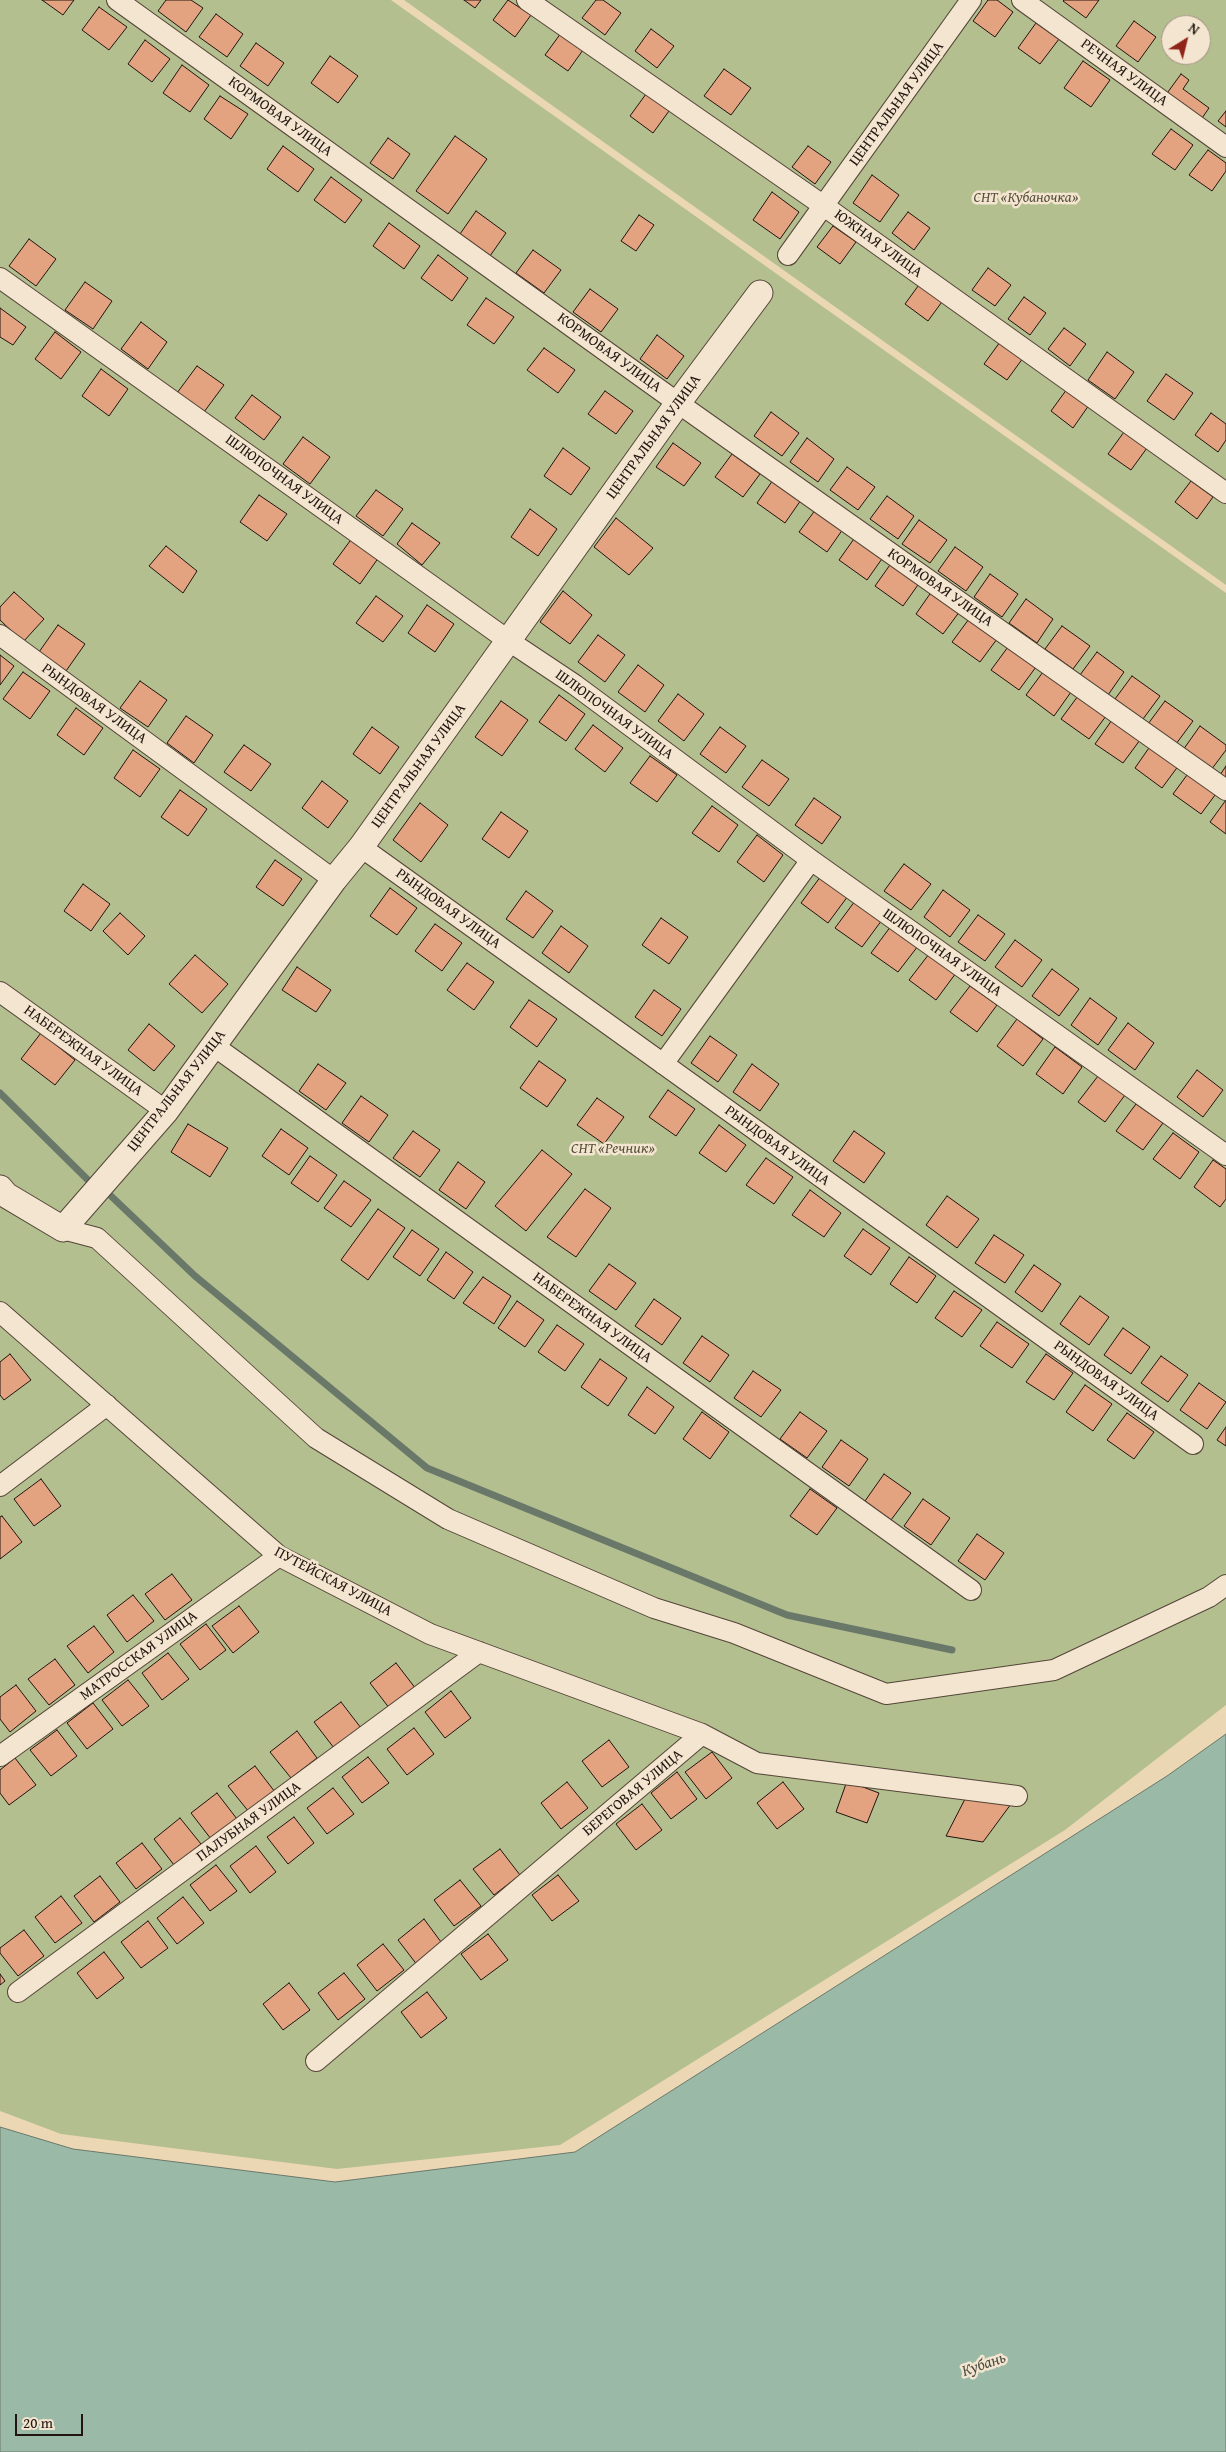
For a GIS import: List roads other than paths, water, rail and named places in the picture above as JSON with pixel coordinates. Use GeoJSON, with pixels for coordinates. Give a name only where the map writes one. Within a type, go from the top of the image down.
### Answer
{"type":"FeatureCollection","features":[{"type":"Feature","properties":{"kind":"street","name":"КОРМОВАЯ УЛИЦА"},"geometry":{"type":"LineString","coordinates":[[117,0],[678,403],[1226,790]]}},
{"type":"Feature","properties":{"kind":"street","name":"ЮЖНАЯ УЛИЦА"},"geometry":{"type":"LineString","coordinates":[[527,0],[824,206],[1226,493]]}},
{"type":"Feature","properties":{"kind":"street","name":"ЦЕНТРАЛЬНАЯ УЛИЦА"},"geometry":{"type":"LineString","coordinates":[[788,255],[971,0]]}},
{"type":"Feature","properties":{"kind":"street","name":"РЕЧНАЯ УЛИЦА"},"geometry":{"type":"LineString","coordinates":[[1022,0],[1226,147]]}},
{"type":"Feature","properties":{"kind":"street","name":"ШЛЮПОЧНАЯ УЛИЦА"},"geometry":{"type":"LineString","coordinates":[[0,278],[509,641],[574,685],[811,860],[1226,1155]]}},
{"type":"Feature","properties":{"kind":"street","name":"ЦЕНТРАЛЬНАЯ УЛИЦА"},"geometry":{"type":"LineString","coordinates":[[63,1229],[166,1111],[334,880],[361,847],[678,403],[760,292]]}},
{"type":"Feature","properties":{"kind":"street","name":"РЫНДОВАЯ УЛИЦА"},"geometry":{"type":"LineString","coordinates":[[0,635],[334,880]]}},
{"type":"Feature","properties":{"kind":"street","name":"РЫНДОВАЯ УЛИЦА"},"geometry":{"type":"LineString","coordinates":[[361,847],[1194,1444]]}},
{"type":"Feature","properties":{"kind":"street"},"geometry":{"type":"LineString","coordinates":[[663,1064],[811,860]]}},
{"type":"Feature","properties":{"kind":"street","name":"НАБЕРЕЖНАЯ УЛИЦА"},"geometry":{"type":"LineString","coordinates":[[0,992],[166,1111]]}},
{"type":"Feature","properties":{"kind":"street","name":"НАБЕРЕЖНАЯ УЛИЦА"},"geometry":{"type":"LineString","coordinates":[[214,1046],[971,1590]]}},
{"type":"Feature","properties":{"kind":"street"},"geometry":{"type":"LineString","coordinates":[[0,1188],[6,1195],[63,1229],[96,1238],[316,1438],[448,1519],[654,1608],[734,1633],[886,1694],[1054,1670],[1209,1597],[1226,1585]]}},
{"type":"Feature","properties":{"kind":"street","name":"ПУТЕЙСКАЯ УЛИЦА"},"geometry":{"type":"LineString","coordinates":[[0,1312],[279,1556],[430,1634],[702,1734]]}},
{"type":"Feature","properties":{"kind":"street"},"geometry":{"type":"LineString","coordinates":[[0,1486],[107,1405]]}},
{"type":"Feature","properties":{"kind":"street","name":"МАТРОССКАЯ УЛИЦА"},"geometry":{"type":"LineString","coordinates":[[0,1756],[279,1556]]}},
{"type":"Feature","properties":{"kind":"street","name":"ПАЛУБНАЯ УЛИЦА"},"geometry":{"type":"LineString","coordinates":[[18,1992],[479,1652]]}},
{"type":"Feature","properties":{"kind":"street"},"geometry":{"type":"LineString","coordinates":[[702,1734],[757,1763],[1017,1796]]}},
{"type":"Feature","properties":{"kind":"street","name":"БЕРЕГОВАЯ УЛИЦА"},"geometry":{"type":"LineString","coordinates":[[316,2061],[702,1734]]}},
{"type":"Feature","properties":{"kind":"water","name":"Кубань"},"geometry":{"type":"Polygon","coordinates":[[[1226,1734],[1226,2452],[0,2452],[0,2127],[73,2149],[335,2182],[575,2152],[1167,1776],[1226,1734]]]}},
{"type":"Feature","properties":{"kind":"waterway"},"geometry":{"type":"LineString","coordinates":[[0,1093],[88,1180]]}},
{"type":"Feature","properties":{"kind":"waterway"},"geometry":{"type":"LineString","coordinates":[[111,1196],[195,1276],[427,1468],[787,1615],[952,1650]]}},
{"type":"Feature","properties":{"kind":"park label","name":"СНТ «Кубаночка»"},"geometry":{"type":"Point","coordinates":[1026,198]}},
{"type":"Feature","properties":{"kind":"park label","name":"СНТ «Речник»"},"geometry":{"type":"Point","coordinates":[613,1149]}}]}
